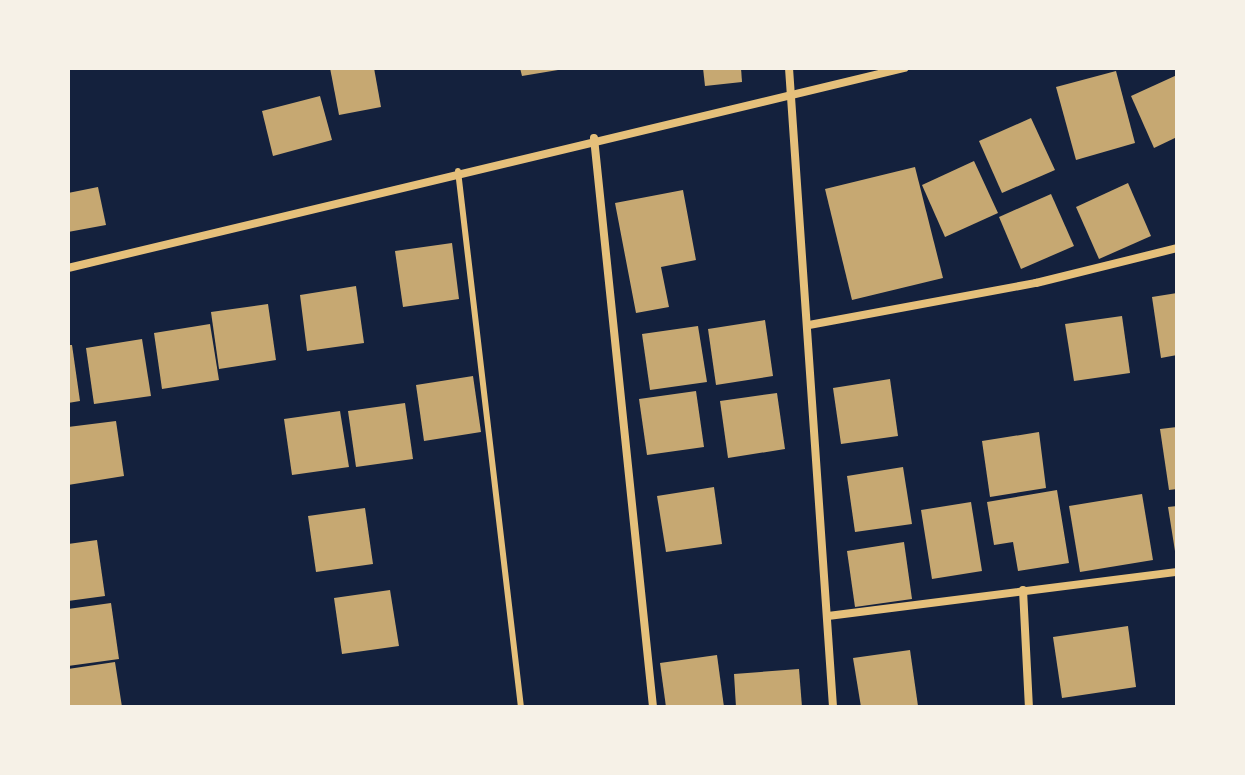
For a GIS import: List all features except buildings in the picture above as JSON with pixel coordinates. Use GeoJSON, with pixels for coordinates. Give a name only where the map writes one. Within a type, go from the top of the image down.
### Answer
{"type":"FeatureCollection","features":[{"type":"Feature","properties":{"kind":"street"},"geometry":{"type":"LineString","coordinates":[[789,68],[833,707]]}},
{"type":"Feature","properties":{"kind":"street"},"geometry":{"type":"LineString","coordinates":[[68,268],[594,138],[904,68]]}},
{"type":"Feature","properties":{"kind":"street"},"geometry":{"type":"LineString","coordinates":[[594,138],[653,707]]}},
{"type":"Feature","properties":{"kind":"street"},"geometry":{"type":"LineString","coordinates":[[809,325],[1036,283],[1177,248]]}},
{"type":"Feature","properties":{"kind":"street"},"geometry":{"type":"LineString","coordinates":[[828,616],[1177,572]]}},
{"type":"Feature","properties":{"kind":"street"},"geometry":{"type":"LineString","coordinates":[[1023,590],[1029,707]]}},
{"type":"Feature","properties":{"kind":"lane"},"geometry":{"type":"LineString","coordinates":[[458,171],[521,707]]}}]}
